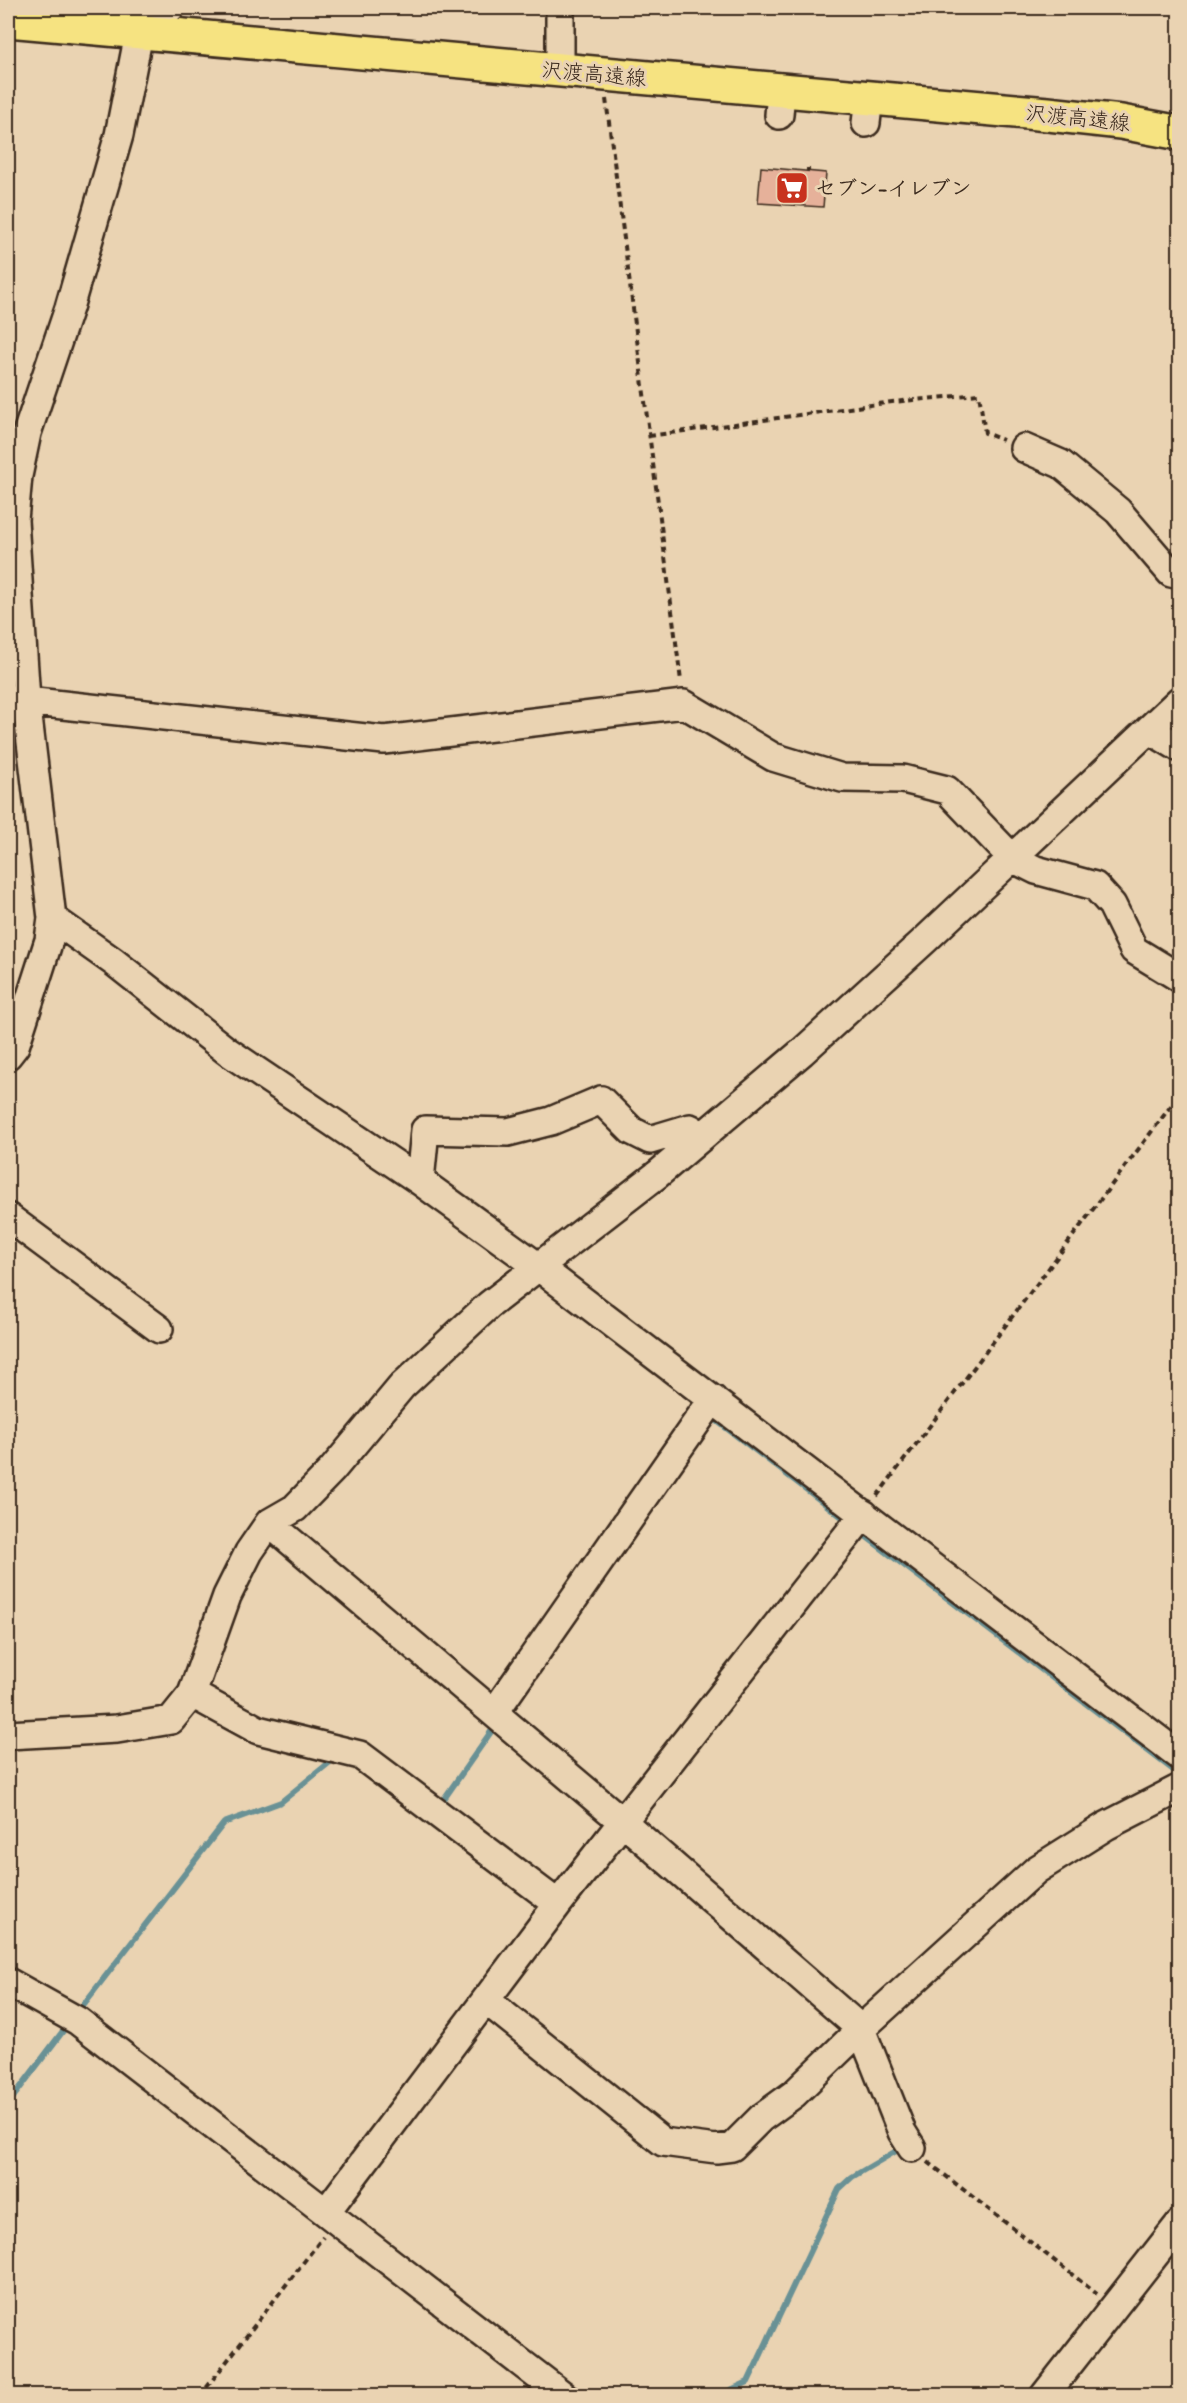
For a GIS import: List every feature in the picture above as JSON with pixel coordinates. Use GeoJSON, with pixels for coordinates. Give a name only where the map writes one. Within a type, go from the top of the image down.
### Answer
{"type":"FeatureCollection","features":[{"type":"Feature","properties":{"kind":"main road","name":"沢渡高遠線"},"geometry":{"type":"LineString","coordinates":[[8,20],[141,20],[603,75],[780,103],[868,111],[1110,121],[1179,133]]}},
{"type":"Feature","properties":{"kind":"street"},"geometry":{"type":"LineString","coordinates":[[8,1055],[15,1046],[14,1028],[49,940],[52,918],[17,700],[14,520],[18,476],[27,433],[69,308],[119,135],[141,20],[170,8]]}},
{"type":"Feature","properties":{"kind":"street"},"geometry":{"type":"LineString","coordinates":[[560,8],[560,71]]}},
{"type":"Feature","properties":{"kind":"street"},"geometry":{"type":"LineString","coordinates":[[1024,448],[1061,464],[1118,511],[1171,573],[1179,575]]}},
{"type":"Feature","properties":{"kind":"street"},"geometry":{"type":"LineString","coordinates":[[17,700],[384,740],[684,704],[773,757],[842,778],[903,780],[947,790],[1012,858],[1036,870],[1095,886],[1112,905],[1134,950],[1179,978]]}},
{"type":"Feature","properties":{"kind":"street"},"geometry":{"type":"LineString","coordinates":[[8,1735],[117,1729],[171,1720],[192,1694],[227,1596],[249,1552],[269,1523],[295,1508],[402,1386],[489,1305],[540,1268],[703,1136],[802,1052],[1150,730],[1179,700]]}},
{"type":"Feature","properties":{"kind":"street"},"geometry":{"type":"LineString","coordinates":[[1150,730],[1179,748]]}},
{"type":"Feature","properties":{"kind":"street"},"geometry":{"type":"LineString","coordinates":[[52,918],[114,962],[227,1051],[420,1181],[540,1268],[1179,1756]]}},
{"type":"Feature","properties":{"kind":"street"},"geometry":{"type":"LineString","coordinates":[[420,1181],[426,1130],[508,1132],[551,1121],[601,1100],[632,1131],[650,1140],[690,1128],[703,1136]]}},
{"type":"Feature","properties":{"kind":"street"},"geometry":{"type":"LineString","coordinates":[[8,1217],[159,1329]]}},
{"type":"Feature","properties":{"kind":"street"},"geometry":{"type":"LineString","coordinates":[[494,1713],[713,1399]]}},
{"type":"Feature","properties":{"kind":"street"},"geometry":{"type":"LineString","coordinates":[[331,2216],[558,1904],[864,1514]]}},
{"type":"Feature","properties":{"kind":"street"},"geometry":{"type":"LineString","coordinates":[[269,1523],[623,1822],[861,2029],[909,2144]]}},
{"type":"Feature","properties":{"kind":"street"},"geometry":{"type":"LineString","coordinates":[[192,1694],[258,1730],[360,1755],[558,1904]]}},
{"type":"Feature","properties":{"kind":"street"},"geometry":{"type":"LineString","coordinates":[[487,2001],[663,2142],[716,2149],[732,2147],[761,2118],[794,2094],[861,2029],[1036,1870],[1106,1826],[1179,1788]]}},
{"type":"Feature","properties":{"kind":"street"},"geometry":{"type":"LineString","coordinates":[[8,1982],[74,2018],[564,2396]]}},
{"type":"Feature","properties":{"kind":"street"},"geometry":{"type":"LineString","coordinates":[[1044,2396],[1179,2223]]}},
{"type":"Feature","properties":{"kind":"path"},"geometry":{"type":"LineString","coordinates":[[603,75],[684,704]]}},
{"type":"Feature","properties":{"kind":"path"},"geometry":{"type":"LineString","coordinates":[[649,436],[892,402],[979,394],[986,433],[1024,448]]}},
{"type":"Feature","properties":{"kind":"path"},"geometry":{"type":"LineString","coordinates":[[864,1514],[1179,1094]]}},
{"type":"Feature","properties":{"kind":"path"},"geometry":{"type":"LineString","coordinates":[[909,2144],[1113,2306]]}},
{"type":"Feature","properties":{"kind":"path"},"geometry":{"type":"LineString","coordinates":[[200,2396],[331,2216]]}},
{"type":"Feature","properties":{"kind":"building","name":"セブン-イレブン"},"geometry":{"type":"Polygon","coordinates":[[[761,167],[826,173],[823,207],[758,203],[761,167]]]}},
{"type":"Feature","properties":{"kind":"waterway"},"geometry":{"type":"LineString","coordinates":[[709,1423],[716,1420],[841,1516]]}},
{"type":"Feature","properties":{"kind":"waterway"},"geometry":{"type":"LineString","coordinates":[[859,1531],[1180,1775]]}},
{"type":"Feature","properties":{"kind":"waterway"},"geometry":{"type":"LineString","coordinates":[[439,1806],[495,1726]]}},
{"type":"Feature","properties":{"kind":"waterway"},"geometry":{"type":"LineString","coordinates":[[77,2013],[224,1823],[281,1802],[335,1758]]}},
{"type":"Feature","properties":{"kind":"waterway"},"geometry":{"type":"LineString","coordinates":[[8,2104],[69,2023]]}},
{"type":"Feature","properties":{"kind":"waterway"},"geometry":{"type":"LineString","coordinates":[[718,2396],[748,2382],[839,2189],[852,2177],[903,2147]]}},
{"type":"Feature","properties":{"kind":"place","name":"セブン-イレブン"},"geometry":{"type":"Point","coordinates":[792,188]}}]}
